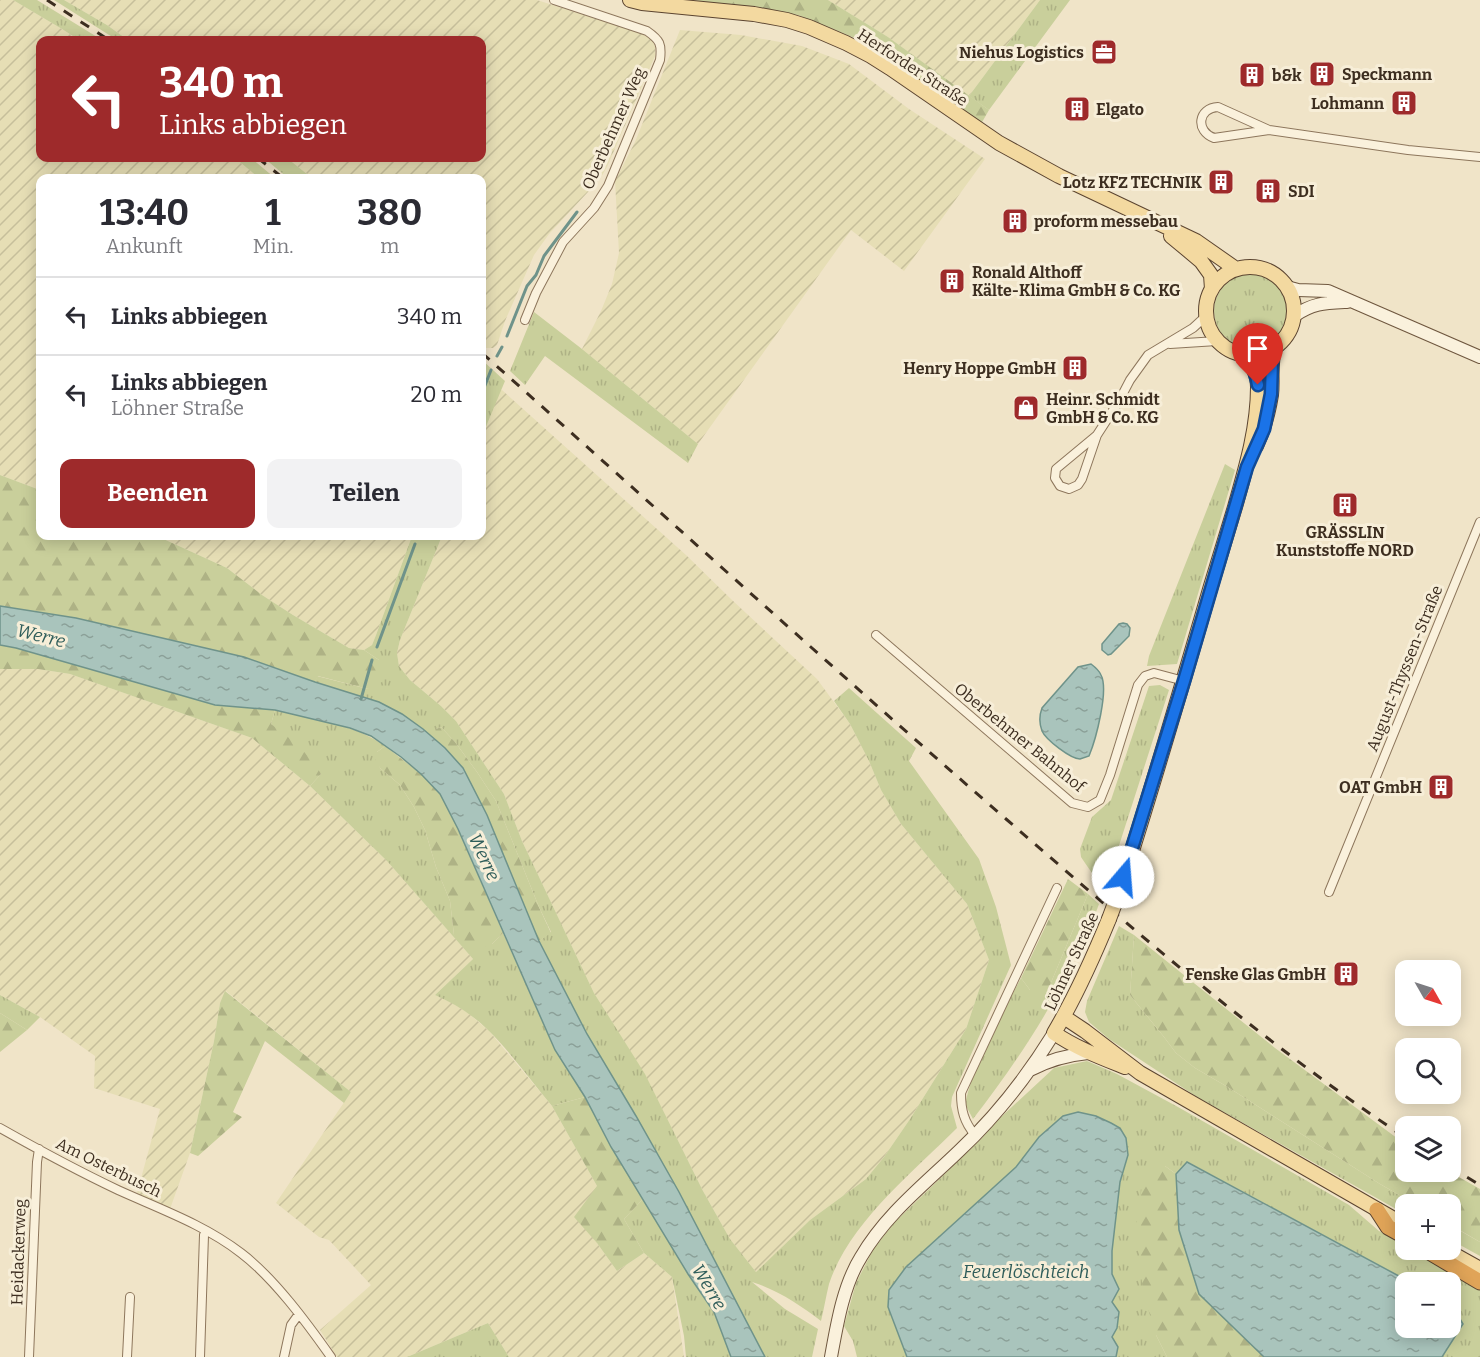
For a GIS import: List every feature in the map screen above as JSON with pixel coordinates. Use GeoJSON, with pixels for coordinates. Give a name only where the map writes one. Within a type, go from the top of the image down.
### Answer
{"type":"FeatureCollection","features":[{"type":"Feature","properties":{"kind":"highway"},"geometry":{"type":"LineString","coordinates":[[1377,1210],[1388,1227],[1395,1231]]}},
{"type":"Feature","properties":{"kind":"highway"},"geometry":{"type":"LineString","coordinates":[[1443,1260],[1480,1282]]}},
{"type":"Feature","properties":{"kind":"main road","name":"Herforder Straße"},"geometry":{"type":"LineString","coordinates":[[630,0],[787,20],[846,43],[872,56],[999,144],[1059,176],[1196,241],[1236,269]]}},
{"type":"Feature","properties":{"kind":"main road","name":"Herforder Straße"},"geometry":{"type":"LineString","coordinates":[[1156,223],[1201,261],[1211,275],[1212,289]]}},
{"type":"Feature","properties":{"kind":"main road"},"geometry":{"type":"LineString","coordinates":[[1246,267],[1264,270],[1273,274],[1287,287],[1293,301],[1294,316],[1288,333],[1275,347],[1260,354],[1233,353],[1224,348],[1211,333],[1206,316],[1207,302],[1218,280],[1227,274],[1246,267]]}},
{"type":"Feature","properties":{"kind":"main road"},"geometry":{"type":"LineString","coordinates":[[1287,287],[1298,290],[1328,291],[1480,357]]}},
{"type":"Feature","properties":{"kind":"main road"},"geometry":{"type":"LineString","coordinates":[[1294,316],[1304,309],[1321,303],[1350,302]]}},
{"type":"Feature","properties":{"kind":"main road","name":"Löhner Straße"},"geometry":{"type":"LineString","coordinates":[[1247,467],[1264,429],[1271,394],[1272,359],[1275,347]]}},
{"type":"Feature","properties":{"kind":"main road","name":"Löhner Straße"},"geometry":{"type":"LineString","coordinates":[[831,1357],[847,1288],[860,1258],[878,1230],[975,1135],[1029,1071],[1064,1017],[1109,919],[1141,824],[1247,467],[1254,429],[1258,385],[1256,371],[1243,355]]}},
{"type":"Feature","properties":{"kind":"main road"},"geometry":{"type":"LineString","coordinates":[[1064,1017],[1140,1073],[1395,1220]]}},
{"type":"Feature","properties":{"kind":"main road"},"geometry":{"type":"LineString","coordinates":[[1054,1033],[1088,1053],[1140,1073]]}},
{"type":"Feature","properties":{"kind":"main road"},"geometry":{"type":"LineString","coordinates":[[1029,1071],[1064,1056],[1088,1053]]}},
{"type":"Feature","properties":{"kind":"main road"},"geometry":{"type":"LineString","coordinates":[[1461,1258],[1480,1269]]}},
{"type":"Feature","properties":{"kind":"street","name":"Oberbehmer Weg"},"geometry":{"type":"LineString","coordinates":[[525,320],[536,293],[563,242],[594,208],[608,186],[660,60],[661,47],[657,38],[647,31],[554,0]]}},
{"type":"Feature","properties":{"kind":"street"},"geometry":{"type":"LineString","coordinates":[[1269,130],[1214,138],[1204,132],[1202,119],[1206,111],[1218,107],[1269,130],[1407,150],[1480,157]]}},
{"type":"Feature","properties":{"kind":"street"},"geometry":{"type":"LineString","coordinates":[[1097,435],[1056,469],[1055,478],[1060,486],[1073,488],[1080,482],[1097,435],[1148,355],[1193,328],[1206,316]]}},
{"type":"Feature","properties":{"kind":"street"},"geometry":{"type":"LineString","coordinates":[[1167,344],[1217,341]]}},
{"type":"Feature","properties":{"kind":"street","name":"August-Thyssen-Straße"},"geometry":{"type":"LineString","coordinates":[[1329,892],[1480,522]]}},
{"type":"Feature","properties":{"kind":"street","name":"Oberbehmer Bahnhof"},"geometry":{"type":"LineString","coordinates":[[876,635],[1072,803],[1088,807],[1100,800],[1110,776],[1138,685],[1145,676],[1154,673],[1184,681]]}},
{"type":"Feature","properties":{"kind":"street"},"geometry":{"type":"LineString","coordinates":[[975,1135],[968,1127],[961,1111],[960,1093],[1057,888]]}},
{"type":"Feature","properties":{"kind":"street","name":"Am Osterbusch"},"geometry":{"type":"LineString","coordinates":[[0,1128],[80,1172],[206,1231],[243,1254],[299,1314],[331,1357]]}},
{"type":"Feature","properties":{"kind":"street","name":"Heidackerweg"},"geometry":{"type":"LineString","coordinates":[[29,1357],[39,1149]]}},
{"type":"Feature","properties":{"kind":"street"},"geometry":{"type":"LineString","coordinates":[[200,1357],[204,1235],[206,1231]]}},
{"type":"Feature","properties":{"kind":"street"},"geometry":{"type":"LineString","coordinates":[[127,1357],[130,1297]]}},
{"type":"Feature","properties":{"kind":"street"},"geometry":{"type":"LineString","coordinates":[[284,1357],[291,1325],[299,1314]]}},
{"type":"Feature","properties":{"kind":"shaded area"},"geometry":{"type":"Polygon","coordinates":[[[0,0],[13,0],[73,36],[36,36],[36,162],[240,162],[254,174],[36,174],[36,488],[0,475],[0,0]]]}},
{"type":"Feature","properties":{"kind":"shaded area"},"geometry":{"type":"Polygon","coordinates":[[[64,0],[537,0],[643,34],[653,41],[655,56],[607,167],[600,179],[549,234],[534,255],[497,345],[493,348],[486,348],[486,174],[307,174],[292,162],[486,162],[486,36],[122,36],[64,0]]]}},
{"type":"Feature","properties":{"kind":"shaded area"},"geometry":{"type":"Polygon","coordinates":[[[828,0],[1040,0],[969,96],[888,37],[828,0]]]}},
{"type":"Feature","properties":{"kind":"shaded area"},"geometry":{"type":"Polygon","coordinates":[[[680,30],[741,35],[802,46],[849,64],[909,109],[985,159],[904,271],[851,230],[698,444],[582,349],[612,284],[619,253],[615,181],[635,142],[680,30]]]}},
{"type":"Feature","properties":{"kind":"shaded area"},"geometry":{"type":"Polygon","coordinates":[[[502,390],[686,555],[817,679],[850,724],[881,790],[901,824],[967,904],[989,960],[966,1029],[884,1157],[866,1179],[810,1220],[756,1272],[730,1239],[703,1191],[645,1075],[594,993],[522,841],[504,794],[456,721],[410,680],[399,666],[397,653],[400,640],[440,540],[486,540],[486,425],[499,391],[502,390]]]}},
{"type":"Feature","properties":{"kind":"shaded area"},"geometry":{"type":"Polygon","coordinates":[[[166,540],[411,540],[372,645],[364,650],[349,648],[293,615],[227,568],[166,540]]]}},
{"type":"Feature","properties":{"kind":"shaded area"},"geometry":{"type":"Polygon","coordinates":[[[0,669],[38,669],[70,674],[252,738],[310,786],[387,861],[473,959],[435,995],[468,1013],[489,1031],[552,1106],[597,1186],[597,1243],[617,1271],[644,1253],[672,1277],[684,1357],[509,1357],[488,1323],[407,1357],[337,1357],[320,1330],[371,1285],[329,1240],[319,1237],[276,1203],[351,1092],[226,991],[220,1003],[190,1153],[170,1209],[137,1193],[160,1109],[94,1088],[95,1056],[40,1017],[0,995],[0,669]]]}},
{"type":"Feature","properties":{"kind":"green space"},"geometry":{"type":"Polygon","coordinates":[[[13,0],[37,0],[96,36],[73,36],[13,0]]]}},
{"type":"Feature","properties":{"kind":"green space"},"geometry":{"type":"Polygon","coordinates":[[[54,0],[64,0],[122,36],[111,36],[54,0]]]}},
{"type":"Feature","properties":{"kind":"green space"},"geometry":{"type":"Polygon","coordinates":[[[693,0],[828,0],[888,37],[989,110],[981,124],[877,47],[798,15],[693,0]]]}},
{"type":"Feature","properties":{"kind":"green space"},"geometry":{"type":"Polygon","coordinates":[[[1040,0],[1070,0],[989,110],[969,96],[1040,0]]]}},
{"type":"Feature","properties":{"kind":"green space"},"geometry":{"type":"Polygon","coordinates":[[[240,162],[256,162],[270,174],[254,174],[240,162]]]}},
{"type":"Feature","properties":{"kind":"green space"},"geometry":{"type":"Polygon","coordinates":[[[269,162],[292,162],[307,174],[283,174],[269,162]]]}},
{"type":"Feature","properties":{"kind":"green space"},"geometry":{"type":"Polygon","coordinates":[[[1251,274],[1272,280],[1282,290],[1288,311],[1282,332],[1272,342],[1251,348],[1230,342],[1220,332],[1214,311],[1220,290],[1230,280],[1251,274]]]}},
{"type":"Feature","properties":{"kind":"green space"},"geometry":{"type":"Polygon","coordinates":[[[534,312],[698,444],[688,463],[545,356],[525,385],[510,371],[534,312]]]}},
{"type":"Feature","properties":{"kind":"green space"},"geometry":{"type":"Polygon","coordinates":[[[486,364],[505,381],[486,426],[486,364]]]}},
{"type":"Feature","properties":{"kind":"green space"},"geometry":{"type":"Polygon","coordinates":[[[1225,464],[1235,470],[1177,664],[1147,666],[1149,656],[1225,464]]]}},
{"type":"Feature","properties":{"kind":"green space"},"geometry":{"type":"Polygon","coordinates":[[[0,475],[36,488],[36,540],[166,540],[227,568],[293,615],[349,648],[364,650],[379,660],[389,672],[382,682],[368,689],[318,676],[315,682],[244,657],[76,618],[0,606],[0,475]]]}},
{"type":"Feature","properties":{"kind":"green space"},"geometry":{"type":"Polygon","coordinates":[[[411,540],[440,540],[400,640],[397,653],[399,666],[410,680],[456,721],[504,794],[522,841],[594,993],[645,1074],[703,1191],[730,1239],[756,1272],[810,1220],[866,1179],[884,1157],[966,1029],[989,960],[967,904],[901,824],[881,790],[850,724],[834,701],[849,688],[916,748],[909,761],[979,859],[996,907],[1011,965],[952,1097],[951,1106],[957,1128],[884,1200],[851,1240],[829,1284],[821,1321],[788,1298],[752,1282],[785,1309],[818,1329],[812,1357],[765,1357],[679,1192],[587,1034],[539,941],[551,932],[496,801],[455,742],[441,727],[436,729],[436,740],[402,714],[379,702],[315,682],[317,676],[368,689],[379,660],[364,650],[372,645],[411,540]]]}},
{"type":"Feature","properties":{"kind":"green space"},"geometry":{"type":"Polygon","coordinates":[[[0,645],[215,705],[275,710],[271,724],[305,753],[321,774],[310,786],[252,738],[70,674],[38,669],[0,669],[0,645]]]}},
{"type":"Feature","properties":{"kind":"green space"},"geometry":{"type":"Polygon","coordinates":[[[1160,685],[1169,690],[1106,886],[1092,873],[1081,857],[1080,849],[1092,817],[1111,800],[1149,686],[1160,685]]]}},
{"type":"Feature","properties":{"kind":"green space"},"geometry":{"type":"Polygon","coordinates":[[[275,710],[346,727],[385,746],[377,752],[380,768],[400,785],[425,830],[436,867],[450,901],[454,935],[492,944],[503,933],[555,1050],[585,1097],[552,1106],[489,1031],[464,1010],[435,995],[473,959],[387,861],[310,786],[321,774],[271,724],[275,710]]]}},
{"type":"Feature","properties":{"kind":"green space"},"geometry":{"type":"Polygon","coordinates":[[[441,727],[455,742],[496,801],[551,933],[539,941],[487,815],[445,748],[436,740],[436,729],[441,727]]]}},
{"type":"Feature","properties":{"kind":"green space"},"geometry":{"type":"Polygon","coordinates":[[[385,746],[421,774],[440,794],[458,829],[503,933],[492,944],[479,949],[464,946],[454,935],[450,901],[436,867],[425,830],[400,785],[380,768],[375,759],[377,752],[385,746]]]}},
{"type":"Feature","properties":{"kind":"green space"},"geometry":{"type":"Polygon","coordinates":[[[1068,879],[1088,894],[1050,985],[1041,990],[1030,990],[1021,978],[1068,879]]]}},
{"type":"Feature","properties":{"kind":"green space"},"geometry":{"type":"Polygon","coordinates":[[[1088,894],[1099,904],[1070,969],[1032,1036],[973,1119],[965,1104],[969,1087],[997,1024],[1021,978],[1030,990],[1050,985],[1088,894]]]}},
{"type":"Feature","properties":{"kind":"green space"},"geometry":{"type":"Polygon","coordinates":[[[1119,926],[1134,935],[1130,995],[1176,1053],[1195,1068],[1398,1194],[1395,1194],[1395,1208],[1197,1097],[1109,1039],[1089,1022],[1085,1012],[1087,1001],[1119,926]]]}},
{"type":"Feature","properties":{"kind":"green space"},"geometry":{"type":"Polygon","coordinates":[[[1134,935],[1275,1048],[1395,1137],[1395,1182],[1461,1182],[1461,1178],[1480,1189],[1480,1242],[1461,1231],[1461,1194],[1398,1194],[1380,1184],[1195,1068],[1176,1053],[1130,995],[1134,935]]]}},
{"type":"Feature","properties":{"kind":"green space"},"geometry":{"type":"Polygon","coordinates":[[[225,991],[351,1092],[344,1103],[265,1041],[233,1112],[242,1117],[198,1156],[190,1153],[220,1003],[225,991]]]}},
{"type":"Feature","properties":{"kind":"green space"},"geometry":{"type":"Polygon","coordinates":[[[0,995],[40,1017],[27,1030],[0,1013],[0,995]]]}},
{"type":"Feature","properties":{"kind":"green space"},"geometry":{"type":"Polygon","coordinates":[[[0,1013],[27,1030],[0,1052],[0,1013]]]}},
{"type":"Feature","properties":{"kind":"green space"},"geometry":{"type":"Polygon","coordinates":[[[1087,1061],[1117,1074],[1349,1205],[1379,1231],[1395,1240],[1395,1260],[1431,1260],[1452,1272],[1395,1272],[1395,1274],[1188,1162],[1176,1174],[1165,1166],[1156,1335],[1167,1357],[1116,1357],[1118,1347],[1112,1337],[1117,1328],[1112,1302],[1119,1289],[1112,1274],[1112,1251],[1120,1182],[1128,1155],[1126,1138],[1120,1128],[1063,1116],[1039,1137],[1016,1167],[906,1267],[889,1290],[888,1307],[907,1357],[857,1357],[853,1341],[844,1326],[856,1283],[874,1248],[895,1222],[1054,1068],[1087,1061]]]}},
{"type":"Feature","properties":{"kind":"green space"},"geometry":{"type":"Polygon","coordinates":[[[585,1097],[611,1147],[643,1199],[624,1219],[644,1253],[617,1271],[574,1217],[597,1186],[552,1106],[585,1097]]]}},
{"type":"Feature","properties":{"kind":"green space"},"geometry":{"type":"Polygon","coordinates":[[[1152,1165],[1165,1166],[1176,1174],[1179,1230],[1199,1294],[1264,1357],[1167,1357],[1156,1335],[1143,1292],[1136,1225],[1142,1186],[1152,1165]]]}},
{"type":"Feature","properties":{"kind":"green space"},"geometry":{"type":"Polygon","coordinates":[[[643,1199],[714,1312],[731,1357],[686,1357],[672,1277],[644,1253],[624,1219],[643,1199]]]}},
{"type":"Feature","properties":{"kind":"green space"},"geometry":{"type":"Polygon","coordinates":[[[1461,1231],[1480,1242],[1480,1256],[1461,1246],[1461,1231]]]}},
{"type":"Feature","properties":{"kind":"green space"},"geometry":{"type":"Polygon","coordinates":[[[1461,1277],[1480,1290],[1480,1357],[1442,1357],[1454,1338],[1461,1338],[1463,1324],[1461,1321],[1461,1277]]]}},
{"type":"Feature","properties":{"kind":"green space"},"geometry":{"type":"Polygon","coordinates":[[[488,1323],[509,1357],[407,1357],[488,1323]]]}},
{"type":"Feature","properties":{"kind":"water","name":"Werre"},"geometry":{"type":"Polygon","coordinates":[[[0,606],[76,618],[244,657],[379,702],[402,714],[445,748],[463,768],[487,815],[539,941],[587,1034],[679,1192],[765,1357],[731,1357],[714,1312],[688,1274],[611,1147],[585,1097],[555,1050],[458,829],[440,794],[421,774],[371,736],[350,728],[275,710],[215,705],[0,645],[0,606]]]}},
{"type":"Feature","properties":{"kind":"water"},"geometry":{"type":"Polygon","coordinates":[[[1123,623],[1130,628],[1129,636],[1108,655],[1102,650],[1102,644],[1119,624],[1123,623]]]}},
{"type":"Feature","properties":{"kind":"water"},"geometry":{"type":"Polygon","coordinates":[[[1091,664],[1101,675],[1103,703],[1089,756],[1080,759],[1065,753],[1048,739],[1042,731],[1040,717],[1042,708],[1078,667],[1091,664]]]}},
{"type":"Feature","properties":{"kind":"water","name":"Feuerlöschteich"},"geometry":{"type":"Polygon","coordinates":[[[1078,1112],[1096,1116],[1111,1123],[1120,1128],[1126,1138],[1128,1155],[1120,1182],[1112,1251],[1112,1274],[1119,1289],[1112,1302],[1119,1312],[1117,1328],[1112,1337],[1118,1347],[1116,1357],[907,1357],[888,1307],[889,1290],[906,1267],[1016,1167],[1039,1137],[1063,1116],[1078,1112]]]}},
{"type":"Feature","properties":{"kind":"water"},"geometry":{"type":"Polygon","coordinates":[[[1187,1162],[1395,1274],[1395,1338],[1454,1338],[1442,1357],[1264,1357],[1199,1294],[1179,1230],[1176,1174],[1187,1162]]]}},
{"type":"Feature","properties":{"kind":"waterway"},"geometry":{"type":"LineString","coordinates":[[507,336],[527,286],[536,275],[544,256],[577,212]]}},
{"type":"Feature","properties":{"kind":"waterway"},"geometry":{"type":"LineString","coordinates":[[497,356],[502,347]]}},
{"type":"Feature","properties":{"kind":"waterway"},"geometry":{"type":"LineString","coordinates":[[486,383],[491,370]]}},
{"type":"Feature","properties":{"kind":"waterway"},"geometry":{"type":"LineString","coordinates":[[377,647],[415,544]]}},
{"type":"Feature","properties":{"kind":"waterway"},"geometry":{"type":"LineString","coordinates":[[361,699],[372,660]]}},
{"type":"Feature","properties":{"kind":"railway"},"geometry":{"type":"LineString","coordinates":[[47,0],[103,36]]}},
{"type":"Feature","properties":{"kind":"railway"},"geometry":{"type":"LineString","coordinates":[[263,162],[278,174]]}},
{"type":"Feature","properties":{"kind":"railway"},"geometry":{"type":"LineString","coordinates":[[486,357],[874,703],[1102,902],[1250,1025],[1395,1131]]}},
{"type":"Feature","properties":{"kind":"railway"},"geometry":{"type":"LineString","coordinates":[[1461,1174],[1480,1185]]}},
{"type":"Feature","properties":{"kind":"place","name":"Niehus Logistics"},"geometry":{"type":"Point","coordinates":[1104,52]}},
{"type":"Feature","properties":{"kind":"place","name":"Speckmann"},"geometry":{"type":"Point","coordinates":[1322,74]}},
{"type":"Feature","properties":{"kind":"place","name":"b&k"},"geometry":{"type":"Point","coordinates":[1252,75]}},
{"type":"Feature","properties":{"kind":"place","name":"Lohmann"},"geometry":{"type":"Point","coordinates":[1404,103]}},
{"type":"Feature","properties":{"kind":"place","name":"Elgato"},"geometry":{"type":"Point","coordinates":[1077,109]}},
{"type":"Feature","properties":{"kind":"place","name":"Lotz KFZ TECHNIK"},"geometry":{"type":"Point","coordinates":[1221,182]}},
{"type":"Feature","properties":{"kind":"place","name":"SDI"},"geometry":{"type":"Point","coordinates":[1268,191]}},
{"type":"Feature","properties":{"kind":"place","name":"proform messebau"},"geometry":{"type":"Point","coordinates":[1015,221]}},
{"type":"Feature","properties":{"kind":"place","name":"Ronald Althoff Kälte-Klima GmbH & Co. KG"},"geometry":{"type":"Point","coordinates":[952,281]}},
{"type":"Feature","properties":{"kind":"place","name":"Henry Hoppe GmbH"},"geometry":{"type":"Point","coordinates":[1075,368]}},
{"type":"Feature","properties":{"kind":"place","name":"Heinr. Schmidt GmbH & Co. KG"},"geometry":{"type":"Point","coordinates":[1026,408]}},
{"type":"Feature","properties":{"kind":"place","name":"GRÄSSLIN Kunststoffe NORD"},"geometry":{"type":"Point","coordinates":[1345,505]}},
{"type":"Feature","properties":{"kind":"place","name":"OAT GmbH"},"geometry":{"type":"Point","coordinates":[1441,787]}},
{"type":"Feature","properties":{"kind":"place","name":"Fenske Glas GmbH"},"geometry":{"type":"Point","coordinates":[1346,974]}},
{"type":"Feature","properties":{"kind":"route"},"geometry":{"type":"LineString","coordinates":[[1123,877],[1141,824],[1247,467],[1264,429],[1271,394],[1270,370],[1275,347],[1268,352],[1252,356],[1243,355],[1256,371],[1258,385]]}}]}
